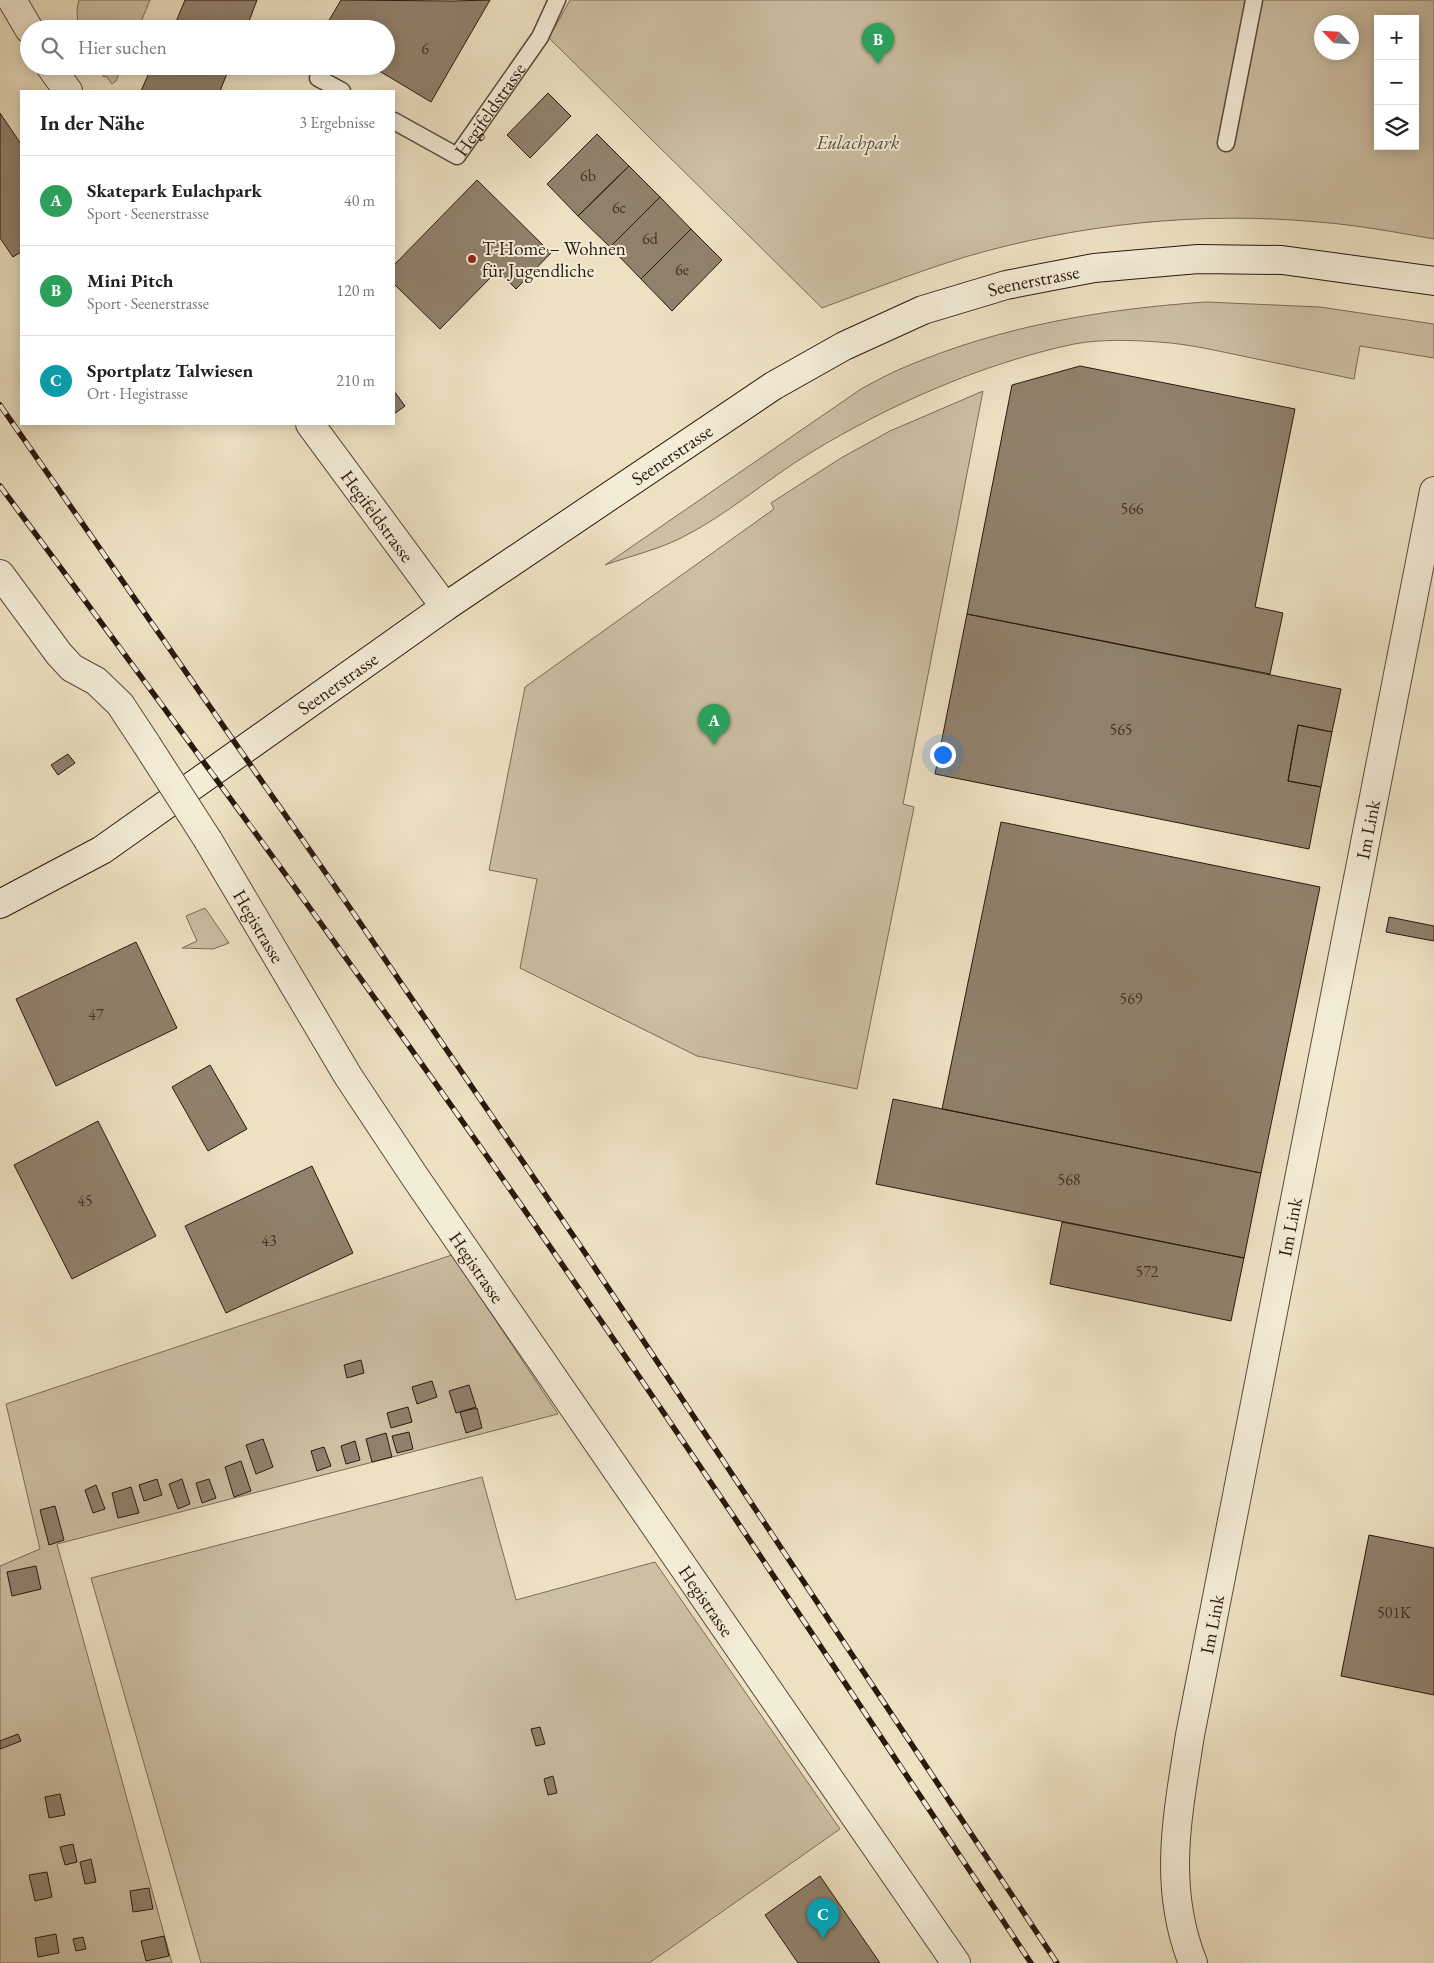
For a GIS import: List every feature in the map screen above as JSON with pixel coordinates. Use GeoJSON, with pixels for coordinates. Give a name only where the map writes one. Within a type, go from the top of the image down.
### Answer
{"type":"FeatureCollection","features":[{"type":"Feature","properties":{"kind":"street"},"geometry":{"type":"LineString","coordinates":[[12,0],[24,20]]}},
{"type":"Feature","properties":{"kind":"street"},"geometry":{"type":"LineString","coordinates":[[56,75],[67,90]]}},
{"type":"Feature","properties":{"kind":"street","name":"Seenerstrasse"},"geometry":{"type":"LineString","coordinates":[[0,904],[102,850],[445,607],[773,386],[844,346],[923,310],[1006,285],[1084,270],[1198,259],[1282,260],[1434,282]]}},
{"type":"Feature","properties":{"kind":"street","name":"Hegifeldstrasse"},"geometry":{"type":"LineString","coordinates":[[311,425],[445,607]]}},
{"type":"Feature","properties":{"kind":"street","name":"Im Link"},"geometry":{"type":"LineString","coordinates":[[1193,1963],[1179,1915],[1174,1876],[1174,1842],[1190,1736],[1434,492]]}},
{"type":"Feature","properties":{"kind":"street","name":"Hegistrasse"},"geometry":{"type":"LineString","coordinates":[[0,574],[59,654],[72,668],[96,681],[120,704],[208,840],[348,1076],[414,1177],[956,1963]]}},
{"type":"Feature","properties":{"kind":"lane","name":"Hegifeldstrasse"},"geometry":{"type":"LineString","coordinates":[[395,122],[456,156],[540,37],[557,0]]}},
{"type":"Feature","properties":{"kind":"lane"},"geometry":{"type":"LineString","coordinates":[[1226,143],[1254,0]]}},
{"type":"Feature","properties":{"kind":"lane"},"geometry":{"type":"LineString","coordinates":[[318,78],[340,90]]}},
{"type":"Feature","properties":{"kind":"green space"},"geometry":{"type":"Polygon","coordinates":[[[79,0],[150,0],[142,20],[78,20],[79,0]]]}},
{"type":"Feature","properties":{"kind":"green space","name":"Eulachpark"},"geometry":{"type":"Polygon","coordinates":[[[570,0],[1434,0],[1434,239],[1347,225],[1274,219],[1229,218],[1140,223],[1051,236],[965,257],[822,308],[549,38],[570,0]]]}},
{"type":"Feature","properties":{"kind":"green space"},"geometry":{"type":"Polygon","coordinates":[[[103,75],[118,75],[116,81],[112,84],[106,76],[104,77],[103,75]]]}},
{"type":"Feature","properties":{"kind":"green space"},"geometry":{"type":"Polygon","coordinates":[[[1206,302],[1320,307],[1434,324],[1434,358],[1360,346],[1354,379],[1203,348],[1159,342],[1095,341],[1039,352],[971,374],[872,418],[810,453],[698,529],[663,546],[605,565],[861,389],[899,369],[941,353],[1015,330],[1129,309],[1206,302]]]}},
{"type":"Feature","properties":{"kind":"green space"},"geometry":{"type":"Polygon","coordinates":[[[983,391],[903,804],[914,807],[857,1089],[697,1056],[520,968],[537,879],[489,870],[525,687],[774,509],[771,503],[841,458],[890,431],[983,391]]]}},
{"type":"Feature","properties":{"kind":"green space"},"geometry":{"type":"Polygon","coordinates":[[[205,908],[229,943],[213,949],[182,948],[197,941],[186,916],[205,908]]]}},
{"type":"Feature","properties":{"kind":"green space"},"geometry":{"type":"Polygon","coordinates":[[[452,1255],[558,1414],[57,1544],[172,1963],[0,1963],[0,1566],[40,1549],[6,1404],[452,1255]]]}},
{"type":"Feature","properties":{"kind":"green space"},"geometry":{"type":"Polygon","coordinates":[[[482,1477],[516,1600],[655,1562],[840,1829],[649,1963],[201,1963],[91,1578],[482,1477]]]}},
{"type":"Feature","properties":{"kind":"building"},"geometry":{"type":"Polygon","coordinates":[[[185,0],[257,0],[249,20],[177,20],[185,0]]]}},
{"type":"Feature","properties":{"kind":"building"},"geometry":{"type":"Polygon","coordinates":[[[341,0],[490,0],[431,102],[386,75],[395,75],[395,20],[329,20],[341,0]]]}},
{"type":"Feature","properties":{"kind":"building"},"geometry":{"type":"Polygon","coordinates":[[[148,75],[226,75],[220,90],[141,90],[148,75]]]}},
{"type":"Feature","properties":{"kind":"building"},"geometry":{"type":"Polygon","coordinates":[[[548,93],[571,116],[530,158],[507,135],[548,93]]]}},
{"type":"Feature","properties":{"kind":"building"},"geometry":{"type":"Polygon","coordinates":[[[0,113],[20,143],[20,253],[13,257],[0,238],[0,113]]]}},
{"type":"Feature","properties":{"kind":"building"},"geometry":{"type":"Polygon","coordinates":[[[597,134],[629,166],[578,216],[547,184],[597,134]]]}},
{"type":"Feature","properties":{"kind":"building"},"geometry":{"type":"Polygon","coordinates":[[[629,166],[660,197],[610,247],[578,216],[629,166]]]}},
{"type":"Feature","properties":{"kind":"building","name":"T-Home – Wohnen für Jugendliche"},"geometry":{"type":"Polygon","coordinates":[[[477,180],[551,253],[516,289],[498,270],[440,329],[395,285],[395,264],[477,180]]]}},
{"type":"Feature","properties":{"kind":"building"},"geometry":{"type":"Polygon","coordinates":[[[660,197],[691,229],[641,279],[610,247],[660,197]]]}},
{"type":"Feature","properties":{"kind":"building"},"geometry":{"type":"Polygon","coordinates":[[[691,229],[722,260],[672,311],[641,279],[691,229]]]}},
{"type":"Feature","properties":{"kind":"building"},"geometry":{"type":"Polygon","coordinates":[[[1080,366],[1295,409],[1255,607],[1283,613],[1270,674],[967,614],[1012,385],[1080,366]]]}},
{"type":"Feature","properties":{"kind":"building"},"geometry":{"type":"Polygon","coordinates":[[[395,392],[405,406],[395,413],[395,392]]]}},
{"type":"Feature","properties":{"kind":"building"},"geometry":{"type":"Polygon","coordinates":[[[967,614],[1341,689],[1332,732],[1298,725],[1288,781],[1321,787],[1309,849],[935,774],[967,614]]]}},
{"type":"Feature","properties":{"kind":"building"},"geometry":{"type":"Polygon","coordinates":[[[1298,725],[1332,732],[1321,787],[1288,781],[1298,725]]]}},
{"type":"Feature","properties":{"kind":"building"},"geometry":{"type":"Polygon","coordinates":[[[68,754],[75,763],[58,775],[51,765],[68,754]]]}},
{"type":"Feature","properties":{"kind":"building"},"geometry":{"type":"Polygon","coordinates":[[[1001,822],[1320,887],[1261,1173],[942,1109],[1001,822]]]}},
{"type":"Feature","properties":{"kind":"building"},"geometry":{"type":"Polygon","coordinates":[[[1389,917],[1434,926],[1434,941],[1386,932],[1389,917]]]}},
{"type":"Feature","properties":{"kind":"building"},"geometry":{"type":"Polygon","coordinates":[[[136,942],[177,1028],[56,1086],[16,999],[136,942]]]}},
{"type":"Feature","properties":{"kind":"building"},"geometry":{"type":"Polygon","coordinates":[[[210,1065],[247,1129],[208,1151],[172,1087],[210,1065]]]}},
{"type":"Feature","properties":{"kind":"building"},"geometry":{"type":"Polygon","coordinates":[[[893,1099],[1261,1173],[1244,1258],[876,1184],[893,1099]]]}},
{"type":"Feature","properties":{"kind":"building"},"geometry":{"type":"Polygon","coordinates":[[[98,1121],[156,1236],[72,1279],[14,1165],[98,1121]]]}},
{"type":"Feature","properties":{"kind":"building"},"geometry":{"type":"Polygon","coordinates":[[[312,1166],[353,1253],[226,1313],[185,1226],[312,1166]]]}},
{"type":"Feature","properties":{"kind":"building"},"geometry":{"type":"Polygon","coordinates":[[[1062,1222],[1244,1258],[1231,1321],[1050,1284],[1062,1222]]]}},
{"type":"Feature","properties":{"kind":"building"},"geometry":{"type":"Polygon","coordinates":[[[361,1360],[364,1373],[347,1378],[344,1365],[361,1360]]]}},
{"type":"Feature","properties":{"kind":"building"},"geometry":{"type":"Polygon","coordinates":[[[432,1381],[437,1397],[417,1404],[412,1387],[432,1381]]]}},
{"type":"Feature","properties":{"kind":"building"},"geometry":{"type":"Polygon","coordinates":[[[469,1385],[476,1407],[456,1413],[449,1391],[469,1385]]]}},
{"type":"Feature","properties":{"kind":"building"},"geometry":{"type":"Polygon","coordinates":[[[408,1407],[412,1422],[391,1428],[387,1413],[408,1407]]]}},
{"type":"Feature","properties":{"kind":"building"},"geometry":{"type":"Polygon","coordinates":[[[477,1408],[482,1428],[466,1433],[460,1412],[477,1408]]]}},
{"type":"Feature","properties":{"kind":"building"},"geometry":{"type":"Polygon","coordinates":[[[409,1432],[413,1449],[397,1453],[392,1436],[409,1432]]]}},
{"type":"Feature","properties":{"kind":"building"},"geometry":{"type":"Polygon","coordinates":[[[386,1433],[392,1457],[372,1462],[366,1439],[386,1433]]]}},
{"type":"Feature","properties":{"kind":"building"},"geometry":{"type":"Polygon","coordinates":[[[263,1439],[273,1467],[256,1474],[246,1445],[263,1439]]]}},
{"type":"Feature","properties":{"kind":"building"},"geometry":{"type":"Polygon","coordinates":[[[355,1441],[360,1460],[346,1464],[341,1446],[355,1441]]]}},
{"type":"Feature","properties":{"kind":"building"},"geometry":{"type":"Polygon","coordinates":[[[324,1447],[331,1466],[317,1471],[311,1451],[324,1447]]]}},
{"type":"Feature","properties":{"kind":"building"},"geometry":{"type":"Polygon","coordinates":[[[241,1461],[251,1491],[234,1497],[225,1467],[241,1461]]]}},
{"type":"Feature","properties":{"kind":"building"},"geometry":{"type":"Polygon","coordinates":[[[157,1479],[162,1495],[144,1501],[139,1485],[157,1479]]]}},
{"type":"Feature","properties":{"kind":"building"},"geometry":{"type":"Polygon","coordinates":[[[182,1479],[190,1504],[178,1509],[169,1484],[182,1479]]]}},
{"type":"Feature","properties":{"kind":"building"},"geometry":{"type":"Polygon","coordinates":[[[209,1479],[216,1498],[202,1503],[196,1483],[209,1479]]]}},
{"type":"Feature","properties":{"kind":"building"},"geometry":{"type":"Polygon","coordinates":[[[96,1485],[105,1509],[93,1513],[85,1490],[96,1485]]]}},
{"type":"Feature","properties":{"kind":"building"},"geometry":{"type":"Polygon","coordinates":[[[131,1487],[139,1513],[118,1518],[112,1493],[131,1487]]]}},
{"type":"Feature","properties":{"kind":"building"},"geometry":{"type":"Polygon","coordinates":[[[55,1506],[64,1540],[49,1545],[40,1510],[55,1506]]]}},
{"type":"Feature","properties":{"kind":"building"},"geometry":{"type":"Polygon","coordinates":[[[1369,1535],[1434,1548],[1434,1695],[1341,1676],[1369,1535]]]}},
{"type":"Feature","properties":{"kind":"building"},"geometry":{"type":"Polygon","coordinates":[[[36,1566],[41,1589],[12,1596],[7,1572],[36,1566]]]}},
{"type":"Feature","properties":{"kind":"building"},"geometry":{"type":"Polygon","coordinates":[[[540,1727],[545,1744],[536,1746],[531,1729],[540,1727]]]}},
{"type":"Feature","properties":{"kind":"building"},"geometry":{"type":"Polygon","coordinates":[[[18,1734],[21,1741],[0,1749],[0,1741],[18,1734]]]}},
{"type":"Feature","properties":{"kind":"building"},"geometry":{"type":"Polygon","coordinates":[[[553,1776],[557,1793],[548,1795],[544,1779],[553,1776]]]}},
{"type":"Feature","properties":{"kind":"building"},"geometry":{"type":"Polygon","coordinates":[[[60,1794],[65,1815],[49,1818],[45,1797],[60,1794]]]}},
{"type":"Feature","properties":{"kind":"building"},"geometry":{"type":"Polygon","coordinates":[[[73,1844],[77,1862],[65,1865],[60,1847],[73,1844]]]}},
{"type":"Feature","properties":{"kind":"building"},"geometry":{"type":"Polygon","coordinates":[[[91,1859],[96,1882],[85,1884],[80,1862],[91,1859]]]}},
{"type":"Feature","properties":{"kind":"building"},"geometry":{"type":"Polygon","coordinates":[[[47,1872],[52,1897],[35,1901],[29,1875],[47,1872]]]}},
{"type":"Feature","properties":{"kind":"building"},"geometry":{"type":"Polygon","coordinates":[[[820,1876],[880,1963],[798,1963],[765,1915],[820,1876]]]}},
{"type":"Feature","properties":{"kind":"building"},"geometry":{"type":"Polygon","coordinates":[[[149,1888],[153,1909],[133,1912],[130,1891],[149,1888]]]}},
{"type":"Feature","properties":{"kind":"building"},"geometry":{"type":"Polygon","coordinates":[[[56,1934],[59,1953],[38,1957],[35,1938],[56,1934]]]}},
{"type":"Feature","properties":{"kind":"building"},"geometry":{"type":"Polygon","coordinates":[[[164,1936],[169,1956],[146,1961],[141,1941],[164,1936]]]}},
{"type":"Feature","properties":{"kind":"building"},"geometry":{"type":"Polygon","coordinates":[[[83,1937],[86,1949],[76,1951],[73,1939],[83,1937]]]}},
{"type":"Feature","properties":{"kind":"railway"},"geometry":{"type":"LineString","coordinates":[[0,405],[350,908],[583,1250],[1057,1963]]}},
{"type":"Feature","properties":{"kind":"railway"},"geometry":{"type":"LineString","coordinates":[[0,486],[242,814],[550,1246],[689,1450],[1031,1963]]}},
{"type":"Feature","properties":{"kind":"place","name":"Mini Pitch"},"geometry":{"type":"Point","coordinates":[878,64]}},
{"type":"Feature","properties":{"kind":"place","name":"T-Home – Wohnen für Jugendliche"},"geometry":{"type":"Point","coordinates":[472,259]}},
{"type":"Feature","properties":{"kind":"place","name":"Skatepark Eulachpark"},"geometry":{"type":"Point","coordinates":[714,745]}},
{"type":"Feature","properties":{"kind":"place","name":"Sportplatz Talwiesen"},"geometry":{"type":"Point","coordinates":[823,1939]}}]}
